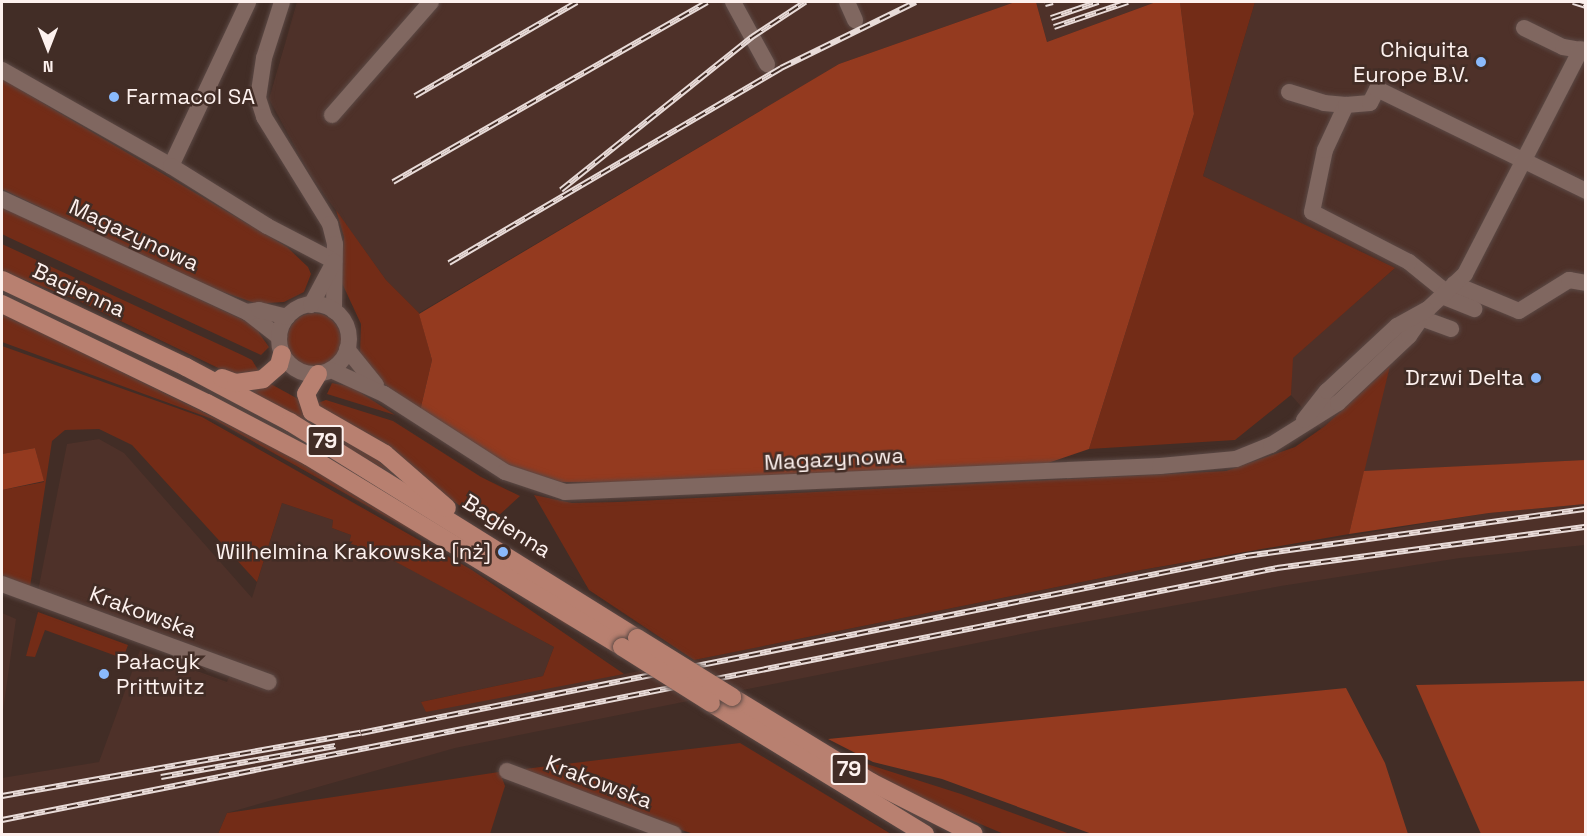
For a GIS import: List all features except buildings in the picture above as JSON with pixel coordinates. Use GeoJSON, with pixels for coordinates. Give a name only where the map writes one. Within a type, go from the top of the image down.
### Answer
{"type":"FeatureCollection","features":[{"type":"Feature","properties":{"kind":"main road","name":"Bagienna"},"geometry":{"type":"LineString","coordinates":[[2,280],[186,367],[328,443],[459,524],[732,717],[925,834]]}},
{"type":"Feature","properties":{"kind":"main road","name":"Bagienna"},"geometry":{"type":"LineString","coordinates":[[2,304],[197,398],[308,456],[552,601],[732,697],[788,733],[910,804],[974,834]]}},
{"type":"Feature","properties":{"kind":"main road"},"geometry":{"type":"LineString","coordinates":[[186,367],[247,383],[272,374],[281,346]]}},
{"type":"Feature","properties":{"kind":"main road"},"geometry":{"type":"LineString","coordinates":[[325,372],[306,394],[312,412],[385,454],[438,497],[459,524]]}},
{"type":"Feature","properties":{"kind":"street"},"geometry":{"type":"LineString","coordinates":[[171,166],[248,2]]}},
{"type":"Feature","properties":{"kind":"street"},"geometry":{"type":"LineString","coordinates":[[282,2],[259,80],[259,103],[330,224],[334,261],[334,311]]}},
{"type":"Feature","properties":{"kind":"street"},"geometry":{"type":"LineString","coordinates":[[332,116],[431,2]]}},
{"type":"Feature","properties":{"kind":"street"},"geometry":{"type":"LineString","coordinates":[[733,2],[767,64]]}},
{"type":"Feature","properties":{"kind":"street"},"geometry":{"type":"LineString","coordinates":[[847,2],[855,20]]}},
{"type":"Feature","properties":{"kind":"street"},"geometry":{"type":"LineString","coordinates":[[1524,28],[1563,47],[1583,50]]}},
{"type":"Feature","properties":{"kind":"street","name":"Magazynowa"},"geometry":{"type":"LineString","coordinates":[[325,372],[384,394],[505,472],[550,490],[579,493],[1221,462],[1255,452],[1302,424],[1327,391],[1396,326],[1424,314],[1470,266],[1523,160],[1583,50]]}},
{"type":"Feature","properties":{"kind":"street"},"geometry":{"type":"LineString","coordinates":[[2,70],[171,166],[267,226],[334,261]]}},
{"type":"Feature","properties":{"kind":"street"},"geometry":{"type":"LineString","coordinates":[[1289,92],[1324,103],[1346,105],[1371,103],[1377,89],[1586,191]]}},
{"type":"Feature","properties":{"kind":"street"},"geometry":{"type":"LineString","coordinates":[[1346,105],[1325,150],[1312,212],[1409,262],[1473,309]]}},
{"type":"Feature","properties":{"kind":"street","name":"Magazynowa"},"geometry":{"type":"LineString","coordinates":[[2,199],[247,312],[281,346]]}},
{"type":"Feature","properties":{"kind":"street"},"geometry":{"type":"LineString","coordinates":[[311,305],[334,311],[345,324],[347,349],[325,372],[293,368],[281,346],[287,317],[311,305],[334,261]]}},
{"type":"Feature","properties":{"kind":"street"},"geometry":{"type":"LineString","coordinates":[[1447,290],[1519,311],[1569,280],[1586,283]]}},
{"type":"Feature","properties":{"kind":"street","name":"Magazynowa"},"geometry":{"type":"LineString","coordinates":[[247,312],[259,310],[287,317]]}},
{"type":"Feature","properties":{"kind":"street"},"geometry":{"type":"LineString","coordinates":[[1424,314],[1451,329]]}},
{"type":"Feature","properties":{"kind":"street","name":"Magazynowa"},"geometry":{"type":"LineString","coordinates":[[347,349],[384,394]]}},
{"type":"Feature","properties":{"kind":"street","name":"Krakowska"},"geometry":{"type":"LineString","coordinates":[[2,584],[269,682]]}},
{"type":"Feature","properties":{"kind":"street","name":"Krakowska"},"geometry":{"type":"LineString","coordinates":[[507,771],[674,834]]}},
{"type":"Feature","properties":{"kind":"shaded area"},"geometry":{"type":"Polygon","coordinates":[[[297,2],[1015,2],[839,64],[419,313],[386,280],[311,176],[269,99],[297,2]]]}},
{"type":"Feature","properties":{"kind":"shaded area"},"geometry":{"type":"Polygon","coordinates":[[[1015,2],[1036,2],[1047,42],[1156,2],[1180,2],[1194,114],[1089,449],[1048,463],[630,483],[561,482],[507,465],[420,411],[432,360],[419,314],[839,64],[1015,2]]]}},
{"type":"Feature","properties":{"kind":"shaded area"},"geometry":{"type":"Polygon","coordinates":[[[1036,2],[1156,2],[1047,42],[1036,2]]]}},
{"type":"Feature","properties":{"kind":"shaded area"},"geometry":{"type":"Polygon","coordinates":[[[1180,2],[1255,2],[1203,176],[1395,268],[1293,358],[1291,395],[1235,440],[1089,449],[1194,114],[1180,2]]]}},
{"type":"Feature","properties":{"kind":"shaded area"},"geometry":{"type":"Polygon","coordinates":[[[1255,2],[1585,2],[1585,460],[1359,472],[1291,395],[1292,358],[1394,269],[1203,176],[1255,2]]]}},
{"type":"Feature","properties":{"kind":"shaded area"},"geometry":{"type":"Polygon","coordinates":[[[2,79],[287,247],[308,267],[311,274],[304,292],[284,302],[268,303],[266,307],[206,286],[2,189],[2,79]]]}},
{"type":"Feature","properties":{"kind":"shaded area"},"geometry":{"type":"Polygon","coordinates":[[[2,206],[260,328],[259,333],[269,347],[261,355],[2,234],[2,206]]]}},
{"type":"Feature","properties":{"kind":"shaded area"},"geometry":{"type":"Polygon","coordinates":[[[336,210],[386,280],[419,313],[432,360],[420,411],[383,383],[360,353],[361,324],[341,281],[344,237],[336,210]]]}},
{"type":"Feature","properties":{"kind":"shaded area"},"geometry":{"type":"Polygon","coordinates":[[[2,244],[252,360],[261,375],[239,378],[77,300],[2,271],[2,244]]]}},
{"type":"Feature","properties":{"kind":"shaded area"},"geometry":{"type":"Polygon","coordinates":[[[2,313],[284,452],[411,524],[595,637],[565,624],[504,583],[215,420],[2,342],[2,313]]]}},
{"type":"Feature","properties":{"kind":"shaded area"},"geometry":{"type":"Polygon","coordinates":[[[314,313],[324,315],[333,321],[339,330],[341,340],[339,350],[333,359],[324,365],[314,367],[304,365],[295,359],[289,350],[287,340],[289,330],[295,321],[304,315],[314,313]]]}},
{"type":"Feature","properties":{"kind":"shaded area"},"geometry":{"type":"Polygon","coordinates":[[[2,346],[202,417],[472,570],[624,674],[426,712],[421,702],[543,676],[554,647],[385,556],[349,543],[351,535],[332,528],[333,520],[282,503],[257,582],[132,445],[99,429],[65,430],[52,441],[30,587],[2,577],[2,490],[44,482],[35,448],[2,454],[2,346]]]}},
{"type":"Feature","properties":{"kind":"shaded area"},"geometry":{"type":"Polygon","coordinates":[[[1390,366],[1349,534],[1141,570],[694,660],[589,590],[534,495],[572,503],[618,502],[1226,471],[1295,447],[1325,426],[1390,366]]]}},
{"type":"Feature","properties":{"kind":"shaded area"},"geometry":{"type":"Polygon","coordinates":[[[269,383],[300,400],[400,478],[250,391],[269,383]]]}},
{"type":"Feature","properties":{"kind":"shaded area"},"geometry":{"type":"Polygon","coordinates":[[[332,383],[352,387],[395,415],[327,394],[332,383]]]}},
{"type":"Feature","properties":{"kind":"shaded area"},"geometry":{"type":"Polygon","coordinates":[[[326,400],[393,421],[481,477],[520,496],[495,519],[496,531],[315,404],[326,400]]]}},
{"type":"Feature","properties":{"kind":"shaded area"},"geometry":{"type":"Polygon","coordinates":[[[99,439],[124,453],[252,598],[282,503],[333,520],[332,528],[351,535],[349,543],[385,555],[554,647],[543,676],[421,702],[424,707],[624,674],[1141,570],[1489,513],[1585,504],[1585,545],[1460,558],[1281,586],[1051,628],[455,748],[227,813],[218,834],[2,834],[2,778],[99,762],[140,650],[227,682],[235,663],[38,591],[67,444],[99,439]]]}},
{"type":"Feature","properties":{"kind":"shaded area"},"geometry":{"type":"Polygon","coordinates":[[[35,448],[44,481],[2,490],[2,454],[35,448]]]}},
{"type":"Feature","properties":{"kind":"shaded area"},"geometry":{"type":"Polygon","coordinates":[[[1585,460],[1585,504],[1489,513],[1349,534],[1364,471],[1585,460]]]}},
{"type":"Feature","properties":{"kind":"shaded area"},"geometry":{"type":"Polygon","coordinates":[[[38,612],[128,645],[121,664],[117,663],[119,657],[45,630],[35,657],[26,656],[38,612]]]}},
{"type":"Feature","properties":{"kind":"shaded area"},"geometry":{"type":"Polygon","coordinates":[[[2,613],[16,619],[2,718],[2,613]]]}},
{"type":"Feature","properties":{"kind":"shaded area"},"geometry":{"type":"Polygon","coordinates":[[[1585,681],[1585,834],[1481,834],[1416,685],[1585,681]]]}},
{"type":"Feature","properties":{"kind":"shaded area"},"geometry":{"type":"Polygon","coordinates":[[[1346,688],[1385,763],[1408,834],[1092,834],[942,779],[873,762],[828,739],[1346,688]]]}},
{"type":"Feature","properties":{"kind":"shaded area"},"geometry":{"type":"Polygon","coordinates":[[[740,743],[891,834],[694,834],[500,772],[505,786],[490,834],[218,834],[227,813],[499,772],[740,743]]]}},
{"type":"Feature","properties":{"kind":"shaded area"},"geometry":{"type":"Polygon","coordinates":[[[851,759],[961,794],[1070,834],[1004,834],[935,805],[849,762],[851,759]]]}},
{"type":"Feature","properties":{"kind":"railway"},"geometry":{"type":"LineString","coordinates":[[415,96],[577,2]]}},
{"type":"Feature","properties":{"kind":"railway"},"geometry":{"type":"LineString","coordinates":[[393,182],[707,2]]}},
{"type":"Feature","properties":{"kind":"railway"},"geometry":{"type":"LineString","coordinates":[[561,190],[752,37],[805,2]]}},
{"type":"Feature","properties":{"kind":"railway"},"geometry":{"type":"LineString","coordinates":[[449,263],[781,68],[916,2]]}},
{"type":"Feature","properties":{"kind":"railway"},"geometry":{"type":"LineString","coordinates":[[1045,4],[1053,2]]}},
{"type":"Feature","properties":{"kind":"railway"},"geometry":{"type":"LineString","coordinates":[[1051,18],[1098,2]]}},
{"type":"Feature","properties":{"kind":"railway"},"geometry":{"type":"LineString","coordinates":[[1054,27],[1128,2]]}},
{"type":"Feature","properties":{"kind":"railway"},"geometry":{"type":"LineString","coordinates":[[1573,2],[1586,6]]}},
{"type":"Feature","properties":{"kind":"railway"},"geometry":{"type":"LineString","coordinates":[[2,796],[361,733],[1246,556],[1586,509]]}},
{"type":"Feature","properties":{"kind":"railway"},"geometry":{"type":"LineString","coordinates":[[2,820],[1277,568],[1586,527]]}},
{"type":"Feature","properties":{"kind":"railway"},"geometry":{"type":"LineString","coordinates":[[161,777],[335,746]]}},
{"type":"Feature","properties":{"kind":"place","name":"Chiquita Europe B.V."},"geometry":{"type":"Point","coordinates":[1481,62]}},
{"type":"Feature","properties":{"kind":"place","name":"Farmacol SA"},"geometry":{"type":"Point","coordinates":[114,97]}},
{"type":"Feature","properties":{"kind":"place","name":"Drzwi Delta"},"geometry":{"type":"Point","coordinates":[1536,378]}},
{"type":"Feature","properties":{"kind":"place","name":"Wilhelmina Krakowska [nż]"},"geometry":{"type":"Point","coordinates":[503,552]}},
{"type":"Feature","properties":{"kind":"place","name":"Pałacyk Prittwitz"},"geometry":{"type":"Point","coordinates":[104,674]}}]}
